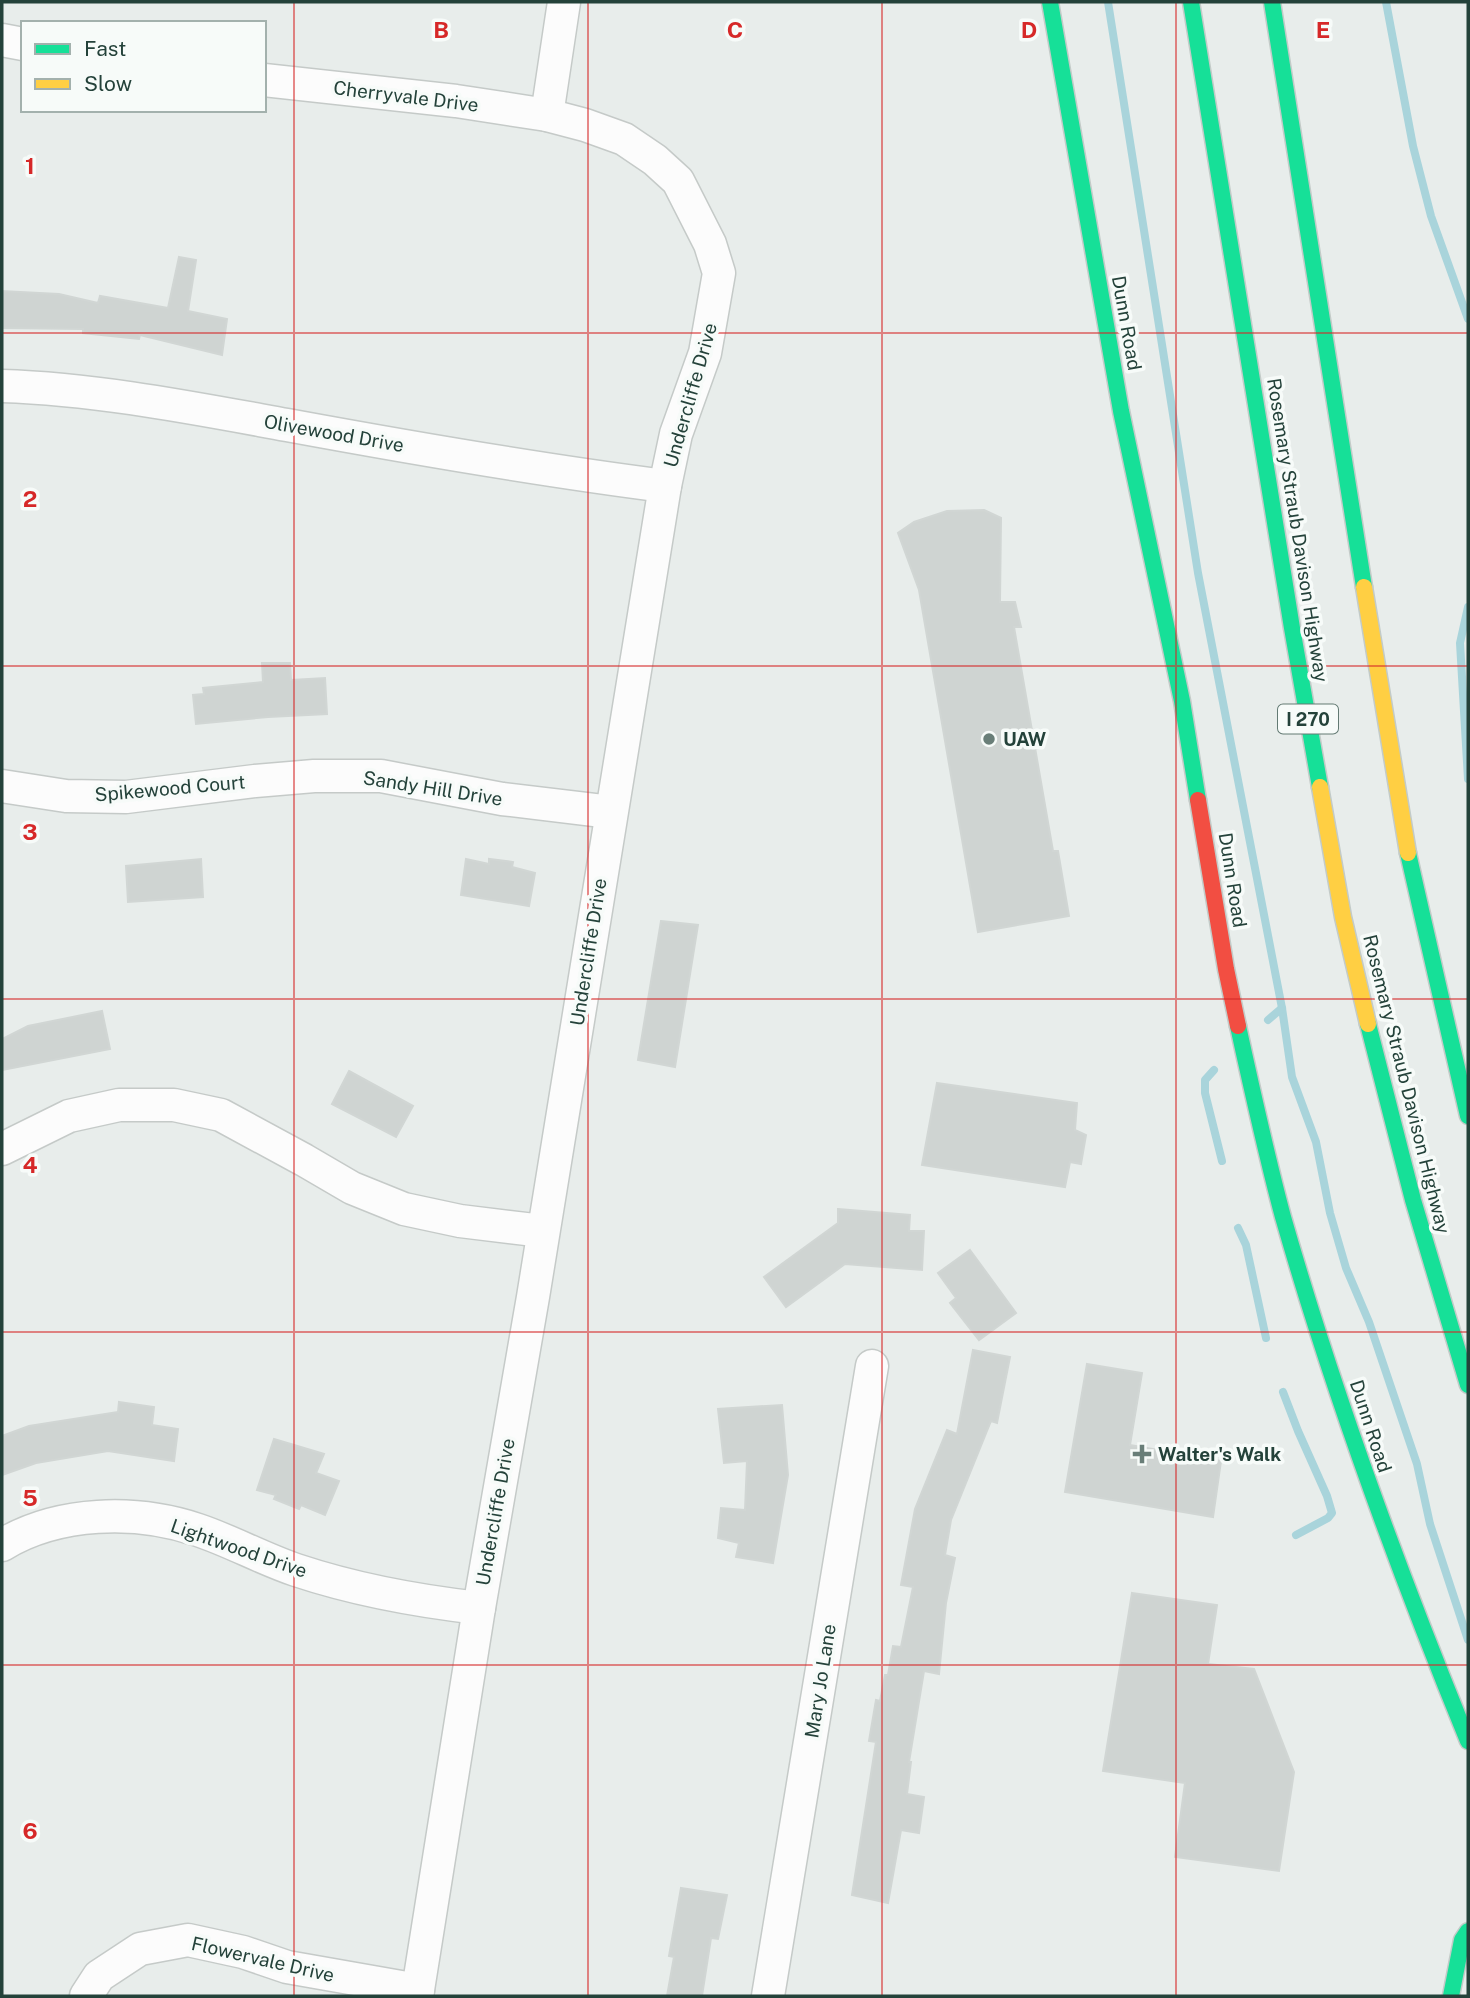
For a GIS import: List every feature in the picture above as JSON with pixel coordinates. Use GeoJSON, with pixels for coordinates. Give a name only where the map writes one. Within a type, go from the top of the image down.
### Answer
{"type":"FeatureCollection","features":[{"type":"Feature","properties":{"kind":"main road","name":"Dunn Road"},"geometry":{"type":"LineString","coordinates":[[1050,2],[1121,411],[1182,701],[1226,969],[1257,1112],[1283,1216],[1359,1455],[1415,1612],[1468,1741]]}},
{"type":"Feature","properties":{"kind":"main road","name":"Rosemary Straub Davison Highway"},"geometry":{"type":"LineString","coordinates":[[1191,2],[1292,628],[1343,916],[1403,1162],[1468,1385]]}},
{"type":"Feature","properties":{"kind":"main road"},"geometry":{"type":"LineString","coordinates":[[1272,2],[1409,861],[1468,1116]]}},
{"type":"Feature","properties":{"kind":"main road"},"geometry":{"type":"LineString","coordinates":[[1451,1996],[1462,1940],[1468,1931]]}},
{"type":"Feature","properties":{"kind":"street"},"geometry":{"type":"LineString","coordinates":[[547,115],[564,2]]}},
{"type":"Feature","properties":{"kind":"street"},"geometry":{"type":"LineString","coordinates":[[2,40],[21,44]]}},
{"type":"Feature","properties":{"kind":"street","name":"Cherryvale Drive"},"geometry":{"type":"LineString","coordinates":[[266,80],[456,101],[547,115]]}},
{"type":"Feature","properties":{"kind":"street","name":"Undercliffe Drive"},"geometry":{"type":"LineString","coordinates":[[417,1993],[665,486],[676,435],[705,354],[719,273],[710,243],[678,181],[655,160],[624,139],[547,115]]}},
{"type":"Feature","properties":{"kind":"street","name":"Olivewood Drive"},"geometry":{"type":"LineString","coordinates":[[2,386],[34,387],[203,409],[594,477],[665,486]]}},
{"type":"Feature","properties":{"kind":"street","name":"Sandy Hill Drive"},"geometry":{"type":"LineString","coordinates":[[255,781],[314,776],[381,776],[502,799],[611,812]]}},
{"type":"Feature","properties":{"kind":"street","name":"Spikewood Court"},"geometry":{"type":"LineString","coordinates":[[2,786],[66,796],[126,797],[255,781]]}},
{"type":"Feature","properties":{"kind":"street"},"geometry":{"type":"LineString","coordinates":[[2,1149],[69,1116],[119,1105],[174,1105],[221,1115],[352,1188],[404,1209],[460,1221],[542,1231]]}},
{"type":"Feature","properties":{"kind":"street","name":"Mary Jo Lane"},"geometry":{"type":"LineString","coordinates":[[768,1996],[872,1366]]}},
{"type":"Feature","properties":{"kind":"street","name":"Lightwood Drive"},"geometry":{"type":"LineString","coordinates":[[2,1545],[59,1521],[106,1517],[149,1518],[198,1530],[297,1570],[359,1588],[430,1602],[479,1608]]}},
{"type":"Feature","properties":{"kind":"street","name":"Flowervale Drive"},"geometry":{"type":"LineString","coordinates":[[86,1996],[99,1976],[140,1949],[188,1940],[243,1952],[287,1967],[417,1993]]}},
{"type":"Feature","properties":{"kind":"building"},"geometry":{"type":"Polygon","coordinates":[[[179,257],[196,260],[188,311],[227,319],[222,355],[140,335],[139,339],[83,333],[83,329],[2,328],[2,291],[59,294],[98,303],[100,296],[168,308],[179,257]]]}},
{"type":"Feature","properties":{"kind":"building","name":"UAW"},"geometry":{"type":"Polygon","coordinates":[[[984,510],[1001,518],[1000,602],[1015,602],[1021,627],[1014,627],[1053,851],[1058,851],[1069,916],[978,932],[919,590],[898,533],[914,522],[947,511],[984,510]]]}},
{"type":"Feature","properties":{"kind":"building"},"geometry":{"type":"Polygon","coordinates":[[[262,663],[290,663],[291,680],[325,678],[327,714],[196,724],[193,695],[204,694],[203,688],[263,682],[262,663]]]}},
{"type":"Feature","properties":{"kind":"building"},"geometry":{"type":"Polygon","coordinates":[[[201,859],[203,897],[128,902],[126,866],[201,859]]]}},
{"type":"Feature","properties":{"kind":"building"},"geometry":{"type":"Polygon","coordinates":[[[466,859],[489,864],[489,859],[513,862],[512,867],[535,873],[529,906],[461,895],[466,859]]]}},
{"type":"Feature","properties":{"kind":"building"},"geometry":{"type":"Polygon","coordinates":[[[661,921],[698,925],[675,1067],[638,1060],[661,921]]]}},
{"type":"Feature","properties":{"kind":"building"},"geometry":{"type":"Polygon","coordinates":[[[102,1011],[110,1049],[2,1070],[2,1039],[28,1026],[102,1011]]]}},
{"type":"Feature","properties":{"kind":"building"},"geometry":{"type":"Polygon","coordinates":[[[349,1071],[413,1106],[396,1137],[332,1104],[349,1071]]]}},
{"type":"Feature","properties":{"kind":"building"},"geometry":{"type":"Polygon","coordinates":[[[937,1083],[1077,1103],[1075,1130],[1086,1135],[1081,1164],[1070,1162],[1065,1187],[922,1165],[937,1083]]]}},
{"type":"Feature","properties":{"kind":"building"},"geometry":{"type":"Polygon","coordinates":[[[838,1209],[910,1215],[909,1231],[924,1231],[922,1270],[845,1264],[786,1307],[764,1277],[838,1223],[838,1209]]]}},
{"type":"Feature","properties":{"kind":"building"},"geometry":{"type":"Polygon","coordinates":[[[970,1250],[1016,1313],[979,1340],[950,1303],[956,1298],[938,1273],[970,1250]]]}},
{"type":"Feature","properties":{"kind":"building"},"geometry":{"type":"Polygon","coordinates":[[[973,1350],[1010,1357],[997,1423],[991,1421],[951,1520],[945,1555],[955,1558],[946,1603],[939,1674],[924,1671],[909,1762],[907,1794],[924,1797],[919,1833],[901,1830],[888,1903],[852,1895],[876,1742],[869,1741],[876,1700],[880,1701],[893,1646],[901,1647],[913,1587],[901,1585],[915,1509],[947,1430],[957,1434],[973,1350]]]}},
{"type":"Feature","properties":{"kind":"building"},"geometry":{"type":"Polygon","coordinates":[[[1087,1364],[1142,1373],[1130,1445],[1221,1461],[1213,1517],[1065,1492],[1087,1364]]]}},
{"type":"Feature","properties":{"kind":"building"},"geometry":{"type":"Polygon","coordinates":[[[119,1402],[154,1407],[152,1425],[178,1429],[174,1461],[108,1451],[36,1463],[2,1475],[2,1436],[29,1426],[118,1412],[119,1402]]]}},
{"type":"Feature","properties":{"kind":"building"},"geometry":{"type":"Polygon","coordinates":[[[782,1405],[788,1475],[773,1563],[736,1557],[739,1543],[718,1538],[721,1508],[745,1510],[747,1461],[724,1463],[718,1409],[782,1405]]]}},
{"type":"Feature","properties":{"kind":"building"},"geometry":{"type":"Polygon","coordinates":[[[274,1439],[324,1454],[316,1473],[339,1481],[325,1515],[301,1505],[299,1509],[274,1499],[276,1495],[257,1490],[274,1439]]]}},
{"type":"Feature","properties":{"kind":"building"},"geometry":{"type":"Polygon","coordinates":[[[1132,1593],[1217,1605],[1208,1664],[1254,1669],[1294,1772],[1279,1871],[1175,1857],[1185,1783],[1103,1771],[1132,1593]]]}},
{"type":"Feature","properties":{"kind":"building"},"geometry":{"type":"Polygon","coordinates":[[[681,1888],[727,1895],[718,1939],[711,1938],[702,1996],[667,1996],[674,1957],[669,1956],[681,1888]]]}},
{"type":"Feature","properties":{"kind":"waterway"},"geometry":{"type":"LineString","coordinates":[[1108,2],[1198,573],[1282,1008],[1292,1077],[1316,1142],[1330,1213],[1346,1268],[1369,1322],[1417,1464],[1430,1524],[1468,1640]]}},
{"type":"Feature","properties":{"kind":"waterway"},"geometry":{"type":"LineString","coordinates":[[1386,2],[1413,146],[1431,216],[1468,319]]}},
{"type":"Feature","properties":{"kind":"waterway"},"geometry":{"type":"LineString","coordinates":[[1468,607],[1460,643],[1468,779]]}},
{"type":"Feature","properties":{"kind":"waterway"},"geometry":{"type":"LineString","coordinates":[[1268,1020],[1282,1008]]}},
{"type":"Feature","properties":{"kind":"waterway"},"geometry":{"type":"LineString","coordinates":[[1214,1070],[1205,1080],[1205,1093],[1222,1161]]}},
{"type":"Feature","properties":{"kind":"waterway"},"geometry":{"type":"LineString","coordinates":[[1238,1228],[1246,1245],[1266,1338]]}},
{"type":"Feature","properties":{"kind":"waterway"},"geometry":{"type":"LineString","coordinates":[[1283,1392],[1332,1513],[1328,1518],[1296,1535]]}},
{"type":"Feature","properties":{"kind":"traffic: fast"},"geometry":{"type":"LineString","coordinates":[[1050,2],[1121,411],[1182,701],[1198,800]]}},
{"type":"Feature","properties":{"kind":"traffic: fast"},"geometry":{"type":"LineString","coordinates":[[1191,2],[1320,787]]}},
{"type":"Feature","properties":{"kind":"traffic: fast"},"geometry":{"type":"LineString","coordinates":[[1272,2],[1364,587]]}},
{"type":"Feature","properties":{"kind":"traffic: fast"},"geometry":{"type":"LineString","coordinates":[[1408,853],[1468,1116]]}},
{"type":"Feature","properties":{"kind":"traffic: fast"},"geometry":{"type":"LineString","coordinates":[[1368,1024],[1413,1200],[1468,1385]]}},
{"type":"Feature","properties":{"kind":"traffic: fast"},"geometry":{"type":"LineString","coordinates":[[1238,1026],[1283,1217],[1345,1416],[1392,1547],[1468,1741]]}},
{"type":"Feature","properties":{"kind":"traffic: fast"},"geometry":{"type":"LineString","coordinates":[[1451,1996],[1462,1940],[1468,1931]]}},
{"type":"Feature","properties":{"kind":"traffic: slow"},"geometry":{"type":"LineString","coordinates":[[1364,587],[1408,853]]}},
{"type":"Feature","properties":{"kind":"traffic: slow"},"geometry":{"type":"LineString","coordinates":[[1320,787],[1343,917],[1368,1024]]}},
{"type":"Feature","properties":{"kind":"traffic: jam"},"geometry":{"type":"LineString","coordinates":[[1198,800],[1238,1026]]}},
{"type":"Feature","properties":{"kind":"place","name":"UAW"},"geometry":{"type":"Point","coordinates":[989,739]}},
{"type":"Feature","properties":{"kind":"place","name":"Walter's Walk"},"geometry":{"type":"Point","coordinates":[1142,1454]}}]}
